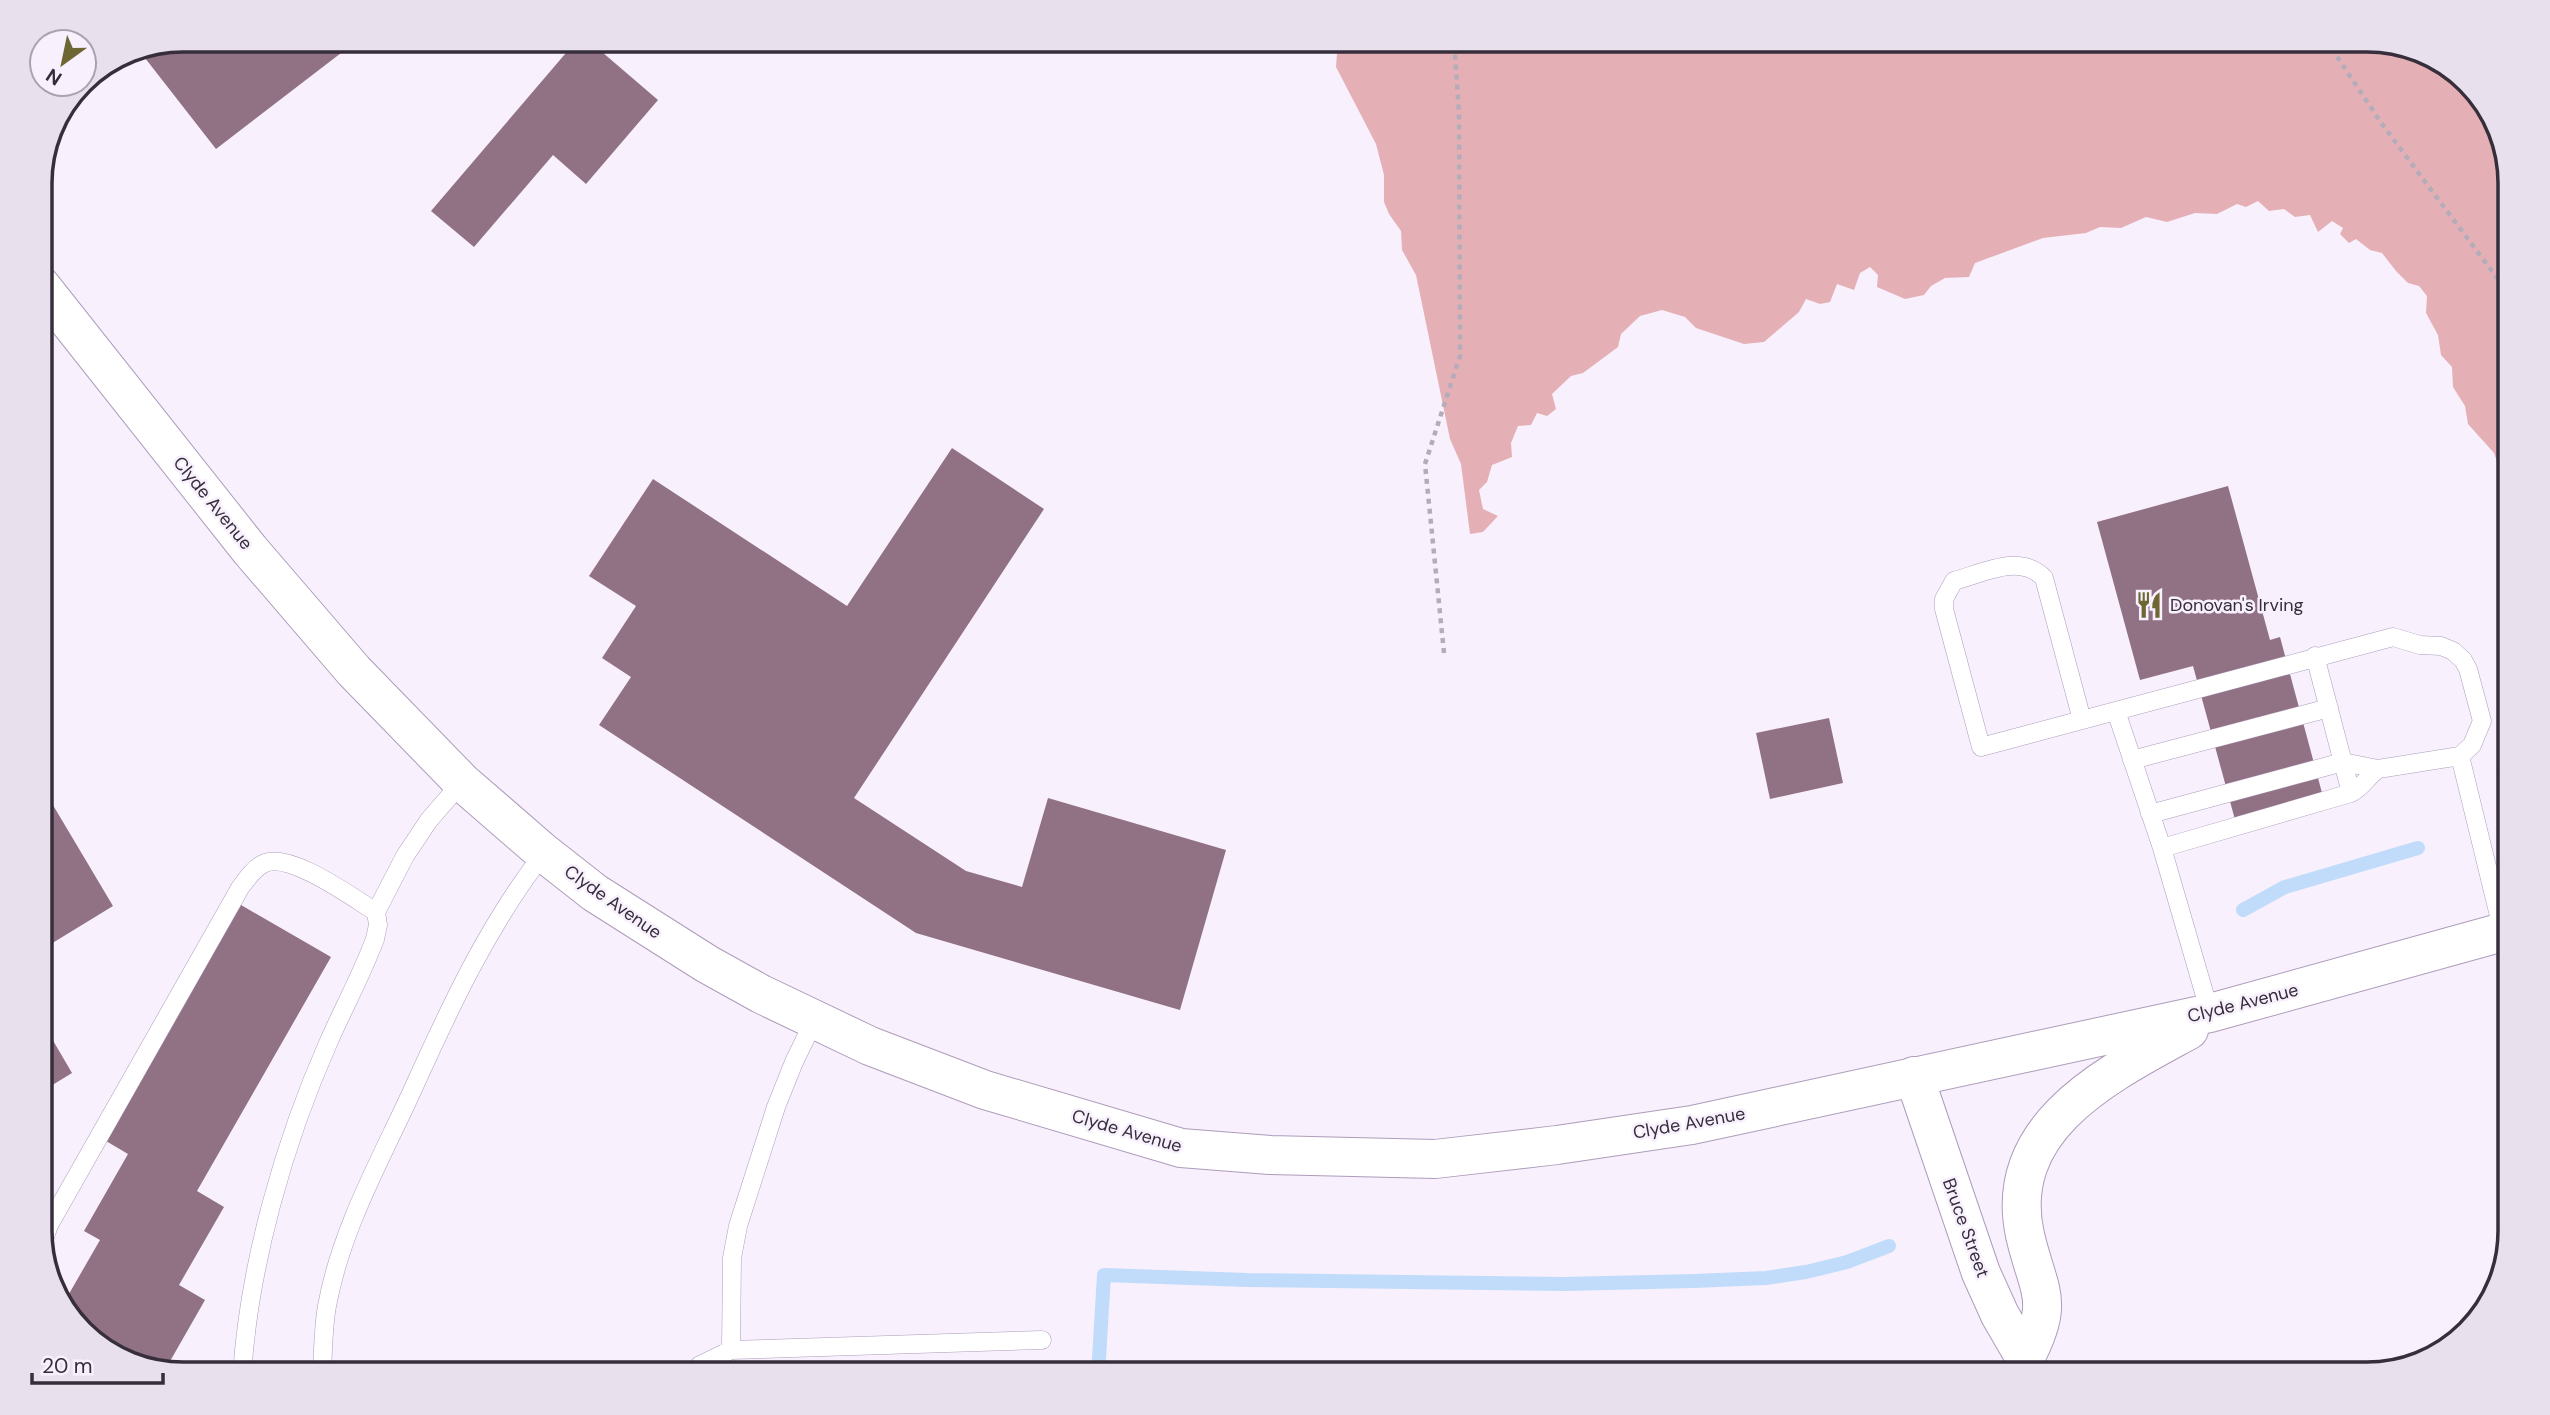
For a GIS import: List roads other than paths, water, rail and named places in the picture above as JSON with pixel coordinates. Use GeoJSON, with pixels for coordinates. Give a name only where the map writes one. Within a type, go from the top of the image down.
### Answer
{"type":"FeatureCollection","features":[{"type":"Feature","properties":{"kind":"street","name":"Clyde Avenue"},"geometry":{"type":"LineString","coordinates":[[53,301],[250,550],[354,671],[462,782],[544,853],[595,892],[649,929],[814,1021],[928,1070],[985,1090],[1181,1147],[1270,1156],[1434,1159],[1692,1125],[2220,1010],[2498,933]]}},
{"type":"Feature","properties":{"kind":"street"},"geometry":{"type":"LineString","coordinates":[[2028,1362],[2043,1316],[2043,1296],[2025,1235],[2022,1212],[2028,1168],[2037,1147],[2057,1119],[2083,1094],[2220,1010]]}},
{"type":"Feature","properties":{"kind":"street","name":"Bruce Street"},"geometry":{"type":"LineString","coordinates":[[1914,1076],[1977,1263],[2025,1362]]}},
{"type":"Feature","properties":{"kind":"lane"},"geometry":{"type":"LineString","coordinates":[[2082,720],[2044,578],[2037,571],[2017,564],[1954,581],[1944,599],[1944,609],[1981,747],[2393,637],[2420,645],[2441,646],[2453,651],[2468,669],[2482,721],[2472,746],[2460,756],[2378,769],[2343,762],[2150,814]]}},
{"type":"Feature","properties":{"kind":"lane"},"geometry":{"type":"LineString","coordinates":[[2315,656],[2351,793]]}},
{"type":"Feature","properties":{"kind":"lane"},"geometry":{"type":"LineString","coordinates":[[2132,760],[2329,708]]}},
{"type":"Feature","properties":{"kind":"lane"},"geometry":{"type":"LineString","coordinates":[[2116,711],[2220,1010]]}},
{"type":"Feature","properties":{"kind":"lane"},"geometry":{"type":"LineString","coordinates":[[2460,756],[2498,899]]}},
{"type":"Feature","properties":{"kind":"lane"},"geometry":{"type":"LineString","coordinates":[[2162,848],[2351,793],[2362,787],[2367,777],[2378,769]]}},
{"type":"Feature","properties":{"kind":"lane"},"geometry":{"type":"LineString","coordinates":[[244,1362],[260,1249],[272,1204],[294,1132],[324,1053],[375,939],[378,925],[376,912],[405,856],[429,820],[462,782]]}},
{"type":"Feature","properties":{"kind":"lane"},"geometry":{"type":"LineString","coordinates":[[323,1362],[327,1307],[349,1231],[430,1051],[483,944],[518,887],[544,853]]}},
{"type":"Feature","properties":{"kind":"lane"},"geometry":{"type":"LineString","coordinates":[[53,1218],[251,873],[263,863],[280,860],[297,866],[376,912]]}},
{"type":"Feature","properties":{"kind":"lane"},"geometry":{"type":"LineString","coordinates":[[731,1350],[732,1258],[738,1226],[776,1107],[814,1021]]}},
{"type":"Feature","properties":{"kind":"lane"},"geometry":{"type":"LineString","coordinates":[[707,1362],[731,1350],[1042,1340]]}},
{"type":"Feature","properties":{"kind":"waterway"},"geometry":{"type":"LineString","coordinates":[[2243,910],[2285,887],[2418,848]]}},
{"type":"Feature","properties":{"kind":"waterway"},"geometry":{"type":"LineString","coordinates":[[1099,1362],[1104,1275],[1247,1280],[1564,1284],[1694,1281],[1766,1278],[1806,1272],[1847,1262],[1889,1246]]}},
{"type":"Feature","properties":{"kind":"place","name":"Donovan's Irving"},"geometry":{"type":"Point","coordinates":[2149,605]}}]}
